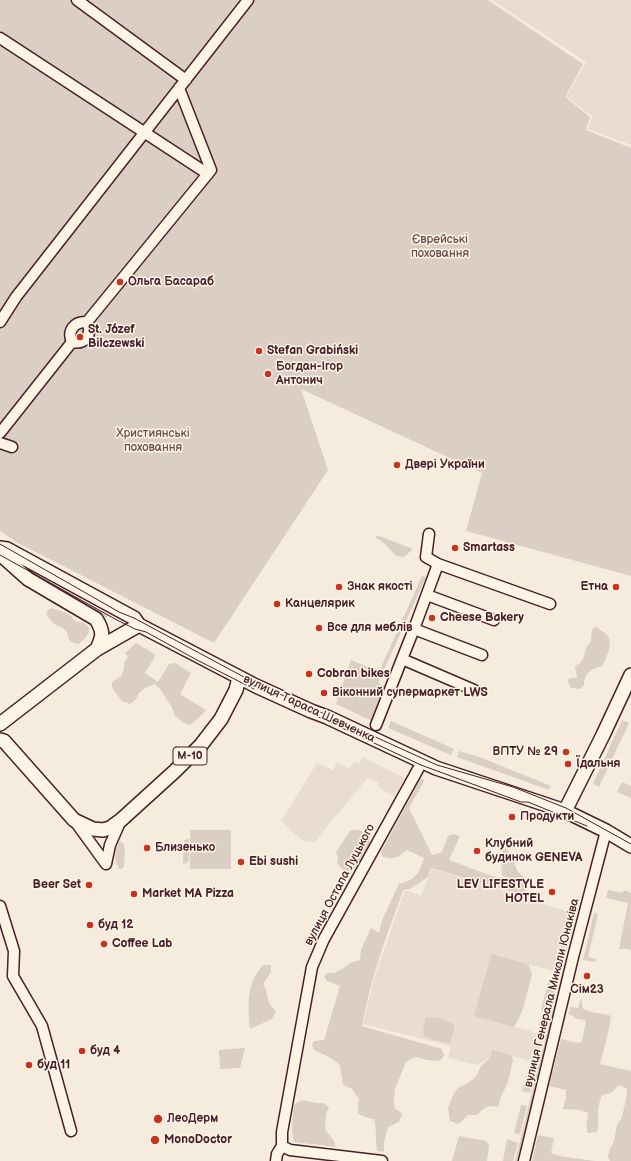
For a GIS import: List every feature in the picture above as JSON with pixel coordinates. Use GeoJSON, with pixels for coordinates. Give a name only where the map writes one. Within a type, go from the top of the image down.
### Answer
{"type":"FeatureCollection","features":[{"type":"Feature","properties":{"kind":"main road","name":"вулиця Тараса Шевченка"},"geometry":{"type":"LineString","coordinates":[[0,548],[7,549],[134,618],[139,625],[239,677],[311,711],[327,716],[446,772],[565,811],[606,831],[631,846]]}},
{"type":"Feature","properties":{"kind":"main road"},"geometry":{"type":"LineString","coordinates":[[0,554],[28,579],[96,619],[102,628],[102,637],[97,649]]}},
{"type":"Feature","properties":{"kind":"main road"},"geometry":{"type":"LineString","coordinates":[[97,649],[126,634],[139,625]]}},
{"type":"Feature","properties":{"kind":"main road","name":"М-10"},"geometry":{"type":"LineString","coordinates":[[97,649],[4,721],[2,741],[74,820],[93,829],[103,830],[110,828],[121,820],[176,771],[201,746],[221,719],[236,690],[239,677]]}},
{"type":"Feature","properties":{"kind":"main road"},"geometry":{"type":"LineString","coordinates":[[565,811],[631,675]]}},
{"type":"Feature","properties":{"kind":"street"},"geometry":{"type":"LineString","coordinates":[[77,0],[186,80]]}},
{"type":"Feature","properties":{"kind":"street"},"geometry":{"type":"LineString","coordinates":[[0,322],[16,297],[248,0]]}},
{"type":"Feature","properties":{"kind":"street"},"geometry":{"type":"LineString","coordinates":[[0,38],[208,174]]}},
{"type":"Feature","properties":{"kind":"street"},"geometry":{"type":"LineString","coordinates":[[87,322],[211,170],[179,88]]}},
{"type":"Feature","properties":{"kind":"street"},"geometry":{"type":"LineString","coordinates":[[72,342],[70,335],[72,327],[79,322],[87,322]]}},
{"type":"Feature","properties":{"kind":"street"},"geometry":{"type":"LineString","coordinates":[[72,342],[80,342],[86,338],[89,330],[87,322]]}},
{"type":"Feature","properties":{"kind":"street"},"geometry":{"type":"LineString","coordinates":[[0,433],[72,342]]}},
{"type":"Feature","properties":{"kind":"street"},"geometry":{"type":"LineString","coordinates":[[0,443],[12,447]]}},
{"type":"Feature","properties":{"kind":"street"},"geometry":{"type":"LineString","coordinates":[[429,534],[426,556],[438,564],[550,604]]}},
{"type":"Feature","properties":{"kind":"street"},"geometry":{"type":"LineString","coordinates":[[376,725],[438,564]]}},
{"type":"Feature","properties":{"kind":"street"},"geometry":{"type":"LineString","coordinates":[[427,595],[494,620]]}},
{"type":"Feature","properties":{"kind":"street"},"geometry":{"type":"LineString","coordinates":[[414,629],[482,655]]}},
{"type":"Feature","properties":{"kind":"street"},"geometry":{"type":"LineString","coordinates":[[402,659],[474,690]]}},
{"type":"Feature","properties":{"kind":"street","name":"вулиця Остапа Луцького"},"geometry":{"type":"LineString","coordinates":[[276,1161],[277,1154],[282,1146],[282,1132],[312,967],[324,939],[422,762]]}},
{"type":"Feature","properties":{"kind":"street"},"geometry":{"type":"LineString","coordinates":[[74,820],[106,864],[110,845],[121,820]]}},
{"type":"Feature","properties":{"kind":"street","name":"вулиця Генерала Миколи Юнаківа"},"geometry":{"type":"LineString","coordinates":[[524,1161],[573,957],[606,831]]}},
{"type":"Feature","properties":{"kind":"street"},"geometry":{"type":"LineString","coordinates":[[0,906],[14,951],[13,976],[42,1026],[71,1131]]}},
{"type":"Feature","properties":{"kind":"street"},"geometry":{"type":"LineString","coordinates":[[282,1146],[290,1150],[382,1161]]}},
{"type":"Feature","properties":{"kind":"shaded area"},"geometry":{"type":"Polygon","coordinates":[[[492,0],[631,0],[631,145],[588,129],[592,116],[566,97],[586,62],[492,0]]]}},
{"type":"Feature","properties":{"kind":"shaded area"},"geometry":{"type":"Polygon","coordinates":[[[362,757],[405,778],[394,797],[377,786],[379,783],[368,777],[315,842],[303,841],[281,821],[317,763],[333,770],[337,763],[350,769],[354,761],[359,764],[362,757]]]}},
{"type":"Feature","properties":{"kind":"shaded area"},"geometry":{"type":"Polygon","coordinates":[[[432,869],[526,897],[530,900],[570,912],[575,915],[565,953],[560,951],[557,959],[563,961],[560,973],[491,954],[475,1016],[544,1035],[537,1063],[493,1050],[491,1057],[477,1065],[448,1058],[451,1046],[363,1024],[375,976],[405,890],[421,896],[432,869]]]}},
{"type":"Feature","properties":{"kind":"green space"},"geometry":{"type":"Polygon","coordinates":[[[0,0],[488,0],[583,64],[565,97],[590,117],[586,130],[631,148],[631,576],[466,531],[482,473],[301,389],[328,470],[214,643],[16,542],[0,531],[0,0]]]}},
{"type":"Feature","properties":{"kind":"green space"},"geometry":{"type":"Polygon","coordinates":[[[375,535],[413,549],[404,557],[396,556],[376,538],[375,535]]]}},
{"type":"Feature","properties":{"kind":"green space"},"geometry":{"type":"Polygon","coordinates":[[[38,576],[108,615],[105,619],[36,577],[38,576]]]}},
{"type":"Feature","properties":{"kind":"green space"},"geometry":{"type":"Polygon","coordinates":[[[422,576],[426,577],[378,683],[386,687],[372,721],[336,704],[351,660],[379,672],[422,576]]]}},
{"type":"Feature","properties":{"kind":"green space"},"geometry":{"type":"Polygon","coordinates":[[[51,608],[66,613],[75,621],[86,624],[89,630],[87,636],[79,644],[69,640],[64,629],[55,624],[49,618],[46,614],[51,608]]]}},
{"type":"Feature","properties":{"kind":"green space"},"geometry":{"type":"Polygon","coordinates":[[[596,627],[606,634],[609,639],[610,647],[607,655],[602,666],[591,670],[587,674],[584,685],[580,689],[571,688],[567,680],[577,678],[575,666],[583,659],[586,648],[591,641],[592,629],[596,627]]]}},
{"type":"Feature","properties":{"kind":"green space"},"geometry":{"type":"Polygon","coordinates":[[[136,643],[156,655],[145,673],[158,682],[169,664],[175,663],[191,673],[180,694],[206,710],[190,725],[184,723],[175,716],[170,704],[155,684],[142,691],[136,700],[130,704],[122,701],[112,688],[112,682],[121,676],[124,669],[124,663],[128,657],[125,653],[136,643]]]}},
{"type":"Feature","properties":{"kind":"green space"},"geometry":{"type":"Polygon","coordinates":[[[622,720],[629,723],[599,787],[593,784],[622,720]]]}},
{"type":"Feature","properties":{"kind":"green space"},"geometry":{"type":"Polygon","coordinates":[[[391,721],[454,749],[451,755],[388,728],[391,721]]]}},
{"type":"Feature","properties":{"kind":"green space"},"geometry":{"type":"Polygon","coordinates":[[[459,751],[482,758],[551,786],[549,790],[457,757],[459,751]]]}},
{"type":"Feature","properties":{"kind":"green space"},"geometry":{"type":"Polygon","coordinates":[[[420,780],[425,780],[409,808],[432,855],[442,852],[448,836],[453,834],[460,836],[449,860],[489,875],[525,884],[526,896],[431,868],[428,877],[410,889],[405,889],[402,893],[384,942],[374,975],[362,1026],[442,1049],[444,1056],[440,1061],[415,1057],[406,1062],[395,1089],[394,1101],[395,1109],[402,1114],[399,1122],[388,1127],[384,1142],[384,1151],[382,1152],[377,1150],[374,1119],[358,1114],[359,1099],[352,1089],[343,1085],[340,1065],[329,1057],[316,1051],[312,1045],[314,1041],[324,1040],[340,986],[327,981],[324,976],[328,973],[334,973],[344,968],[350,963],[360,960],[361,950],[371,928],[379,933],[382,920],[399,884],[416,876],[420,869],[424,858],[407,850],[401,855],[392,858],[382,856],[381,852],[420,780]]]}},
{"type":"Feature","properties":{"kind":"green space"},"geometry":{"type":"Polygon","coordinates":[[[622,782],[631,786],[631,798],[617,792],[622,782]]]}},
{"type":"Feature","properties":{"kind":"green space"},"geometry":{"type":"Polygon","coordinates":[[[190,830],[231,830],[231,869],[190,869],[190,830]]]}},
{"type":"Feature","properties":{"kind":"green space"},"geometry":{"type":"Polygon","coordinates":[[[360,830],[369,838],[370,844],[352,872],[344,871],[337,863],[338,857],[336,852],[350,831],[360,830]]]}},
{"type":"Feature","properties":{"kind":"green space"},"geometry":{"type":"Polygon","coordinates":[[[189,839],[189,860],[187,863],[183,864],[184,840],[189,839]]]}},
{"type":"Feature","properties":{"kind":"green space"},"geometry":{"type":"Polygon","coordinates":[[[120,841],[124,844],[125,851],[124,867],[122,869],[119,869],[117,866],[116,858],[116,851],[120,841]]]}},
{"type":"Feature","properties":{"kind":"green space"},"geometry":{"type":"Polygon","coordinates":[[[503,849],[506,849],[512,856],[518,871],[524,877],[523,881],[504,877],[502,875],[501,858],[503,849]]]}},
{"type":"Feature","properties":{"kind":"green space"},"geometry":{"type":"Polygon","coordinates":[[[608,890],[623,893],[624,890],[631,893],[631,950],[619,949],[628,903],[606,898],[608,890]]]}},
{"type":"Feature","properties":{"kind":"green space"},"geometry":{"type":"Polygon","coordinates":[[[594,913],[598,914],[588,957],[596,959],[595,962],[583,960],[594,913]]]}},
{"type":"Feature","properties":{"kind":"green space"},"geometry":{"type":"Polygon","coordinates":[[[491,954],[528,964],[532,974],[524,1006],[514,1027],[474,1016],[491,954]]]}},
{"type":"Feature","properties":{"kind":"green space"},"geometry":{"type":"Polygon","coordinates":[[[566,958],[572,960],[560,1016],[565,1016],[530,1161],[515,1161],[539,1064],[566,958]]]}},
{"type":"Feature","properties":{"kind":"green space"},"geometry":{"type":"Polygon","coordinates":[[[263,965],[271,965],[271,972],[263,984],[269,1003],[276,1012],[272,1019],[250,1029],[250,990],[254,978],[263,965]]]}},
{"type":"Feature","properties":{"kind":"green space"},"geometry":{"type":"Polygon","coordinates":[[[549,979],[557,981],[548,1012],[541,1010],[549,979]]]}},
{"type":"Feature","properties":{"kind":"green space"},"geometry":{"type":"Polygon","coordinates":[[[581,998],[583,1009],[609,1015],[611,1017],[600,1064],[631,1071],[631,1161],[610,1161],[608,1157],[614,1141],[617,1125],[622,1117],[627,1089],[618,1086],[611,1093],[602,1095],[598,1110],[597,1132],[588,1133],[588,1113],[579,1110],[563,1109],[566,1090],[549,1086],[561,1039],[578,1043],[582,1041],[586,1021],[574,1018],[575,1017],[568,1014],[571,1007],[578,1008],[581,998]]]}},
{"type":"Feature","properties":{"kind":"green space"},"geometry":{"type":"Polygon","coordinates":[[[432,1017],[454,1024],[450,1044],[428,1038],[424,1035],[423,1029],[426,1018],[432,1017]]]}},
{"type":"Feature","properties":{"kind":"green space"},"geometry":{"type":"Polygon","coordinates":[[[541,1019],[548,1020],[544,1035],[537,1034],[541,1019]]]}},
{"type":"Feature","properties":{"kind":"green space"},"geometry":{"type":"Polygon","coordinates":[[[245,1048],[240,1068],[220,1069],[219,1050],[245,1048]]]}},
{"type":"Feature","properties":{"kind":"green space"},"geometry":{"type":"Polygon","coordinates":[[[492,1050],[511,1055],[513,1060],[508,1082],[498,1107],[491,1106],[484,1108],[477,1115],[468,1115],[458,1124],[450,1121],[448,1108],[454,1093],[458,1088],[471,1081],[476,1076],[481,1066],[491,1057],[492,1050]]]}},
{"type":"Feature","properties":{"kind":"green space"},"geometry":{"type":"Polygon","coordinates":[[[530,1062],[537,1064],[530,1093],[522,1091],[530,1062]]]}},
{"type":"Feature","properties":{"kind":"green space"},"geometry":{"type":"Polygon","coordinates":[[[302,1100],[323,1103],[329,1107],[326,1114],[325,1129],[334,1141],[336,1147],[294,1142],[292,1131],[293,1111],[295,1104],[302,1100]]]}},
{"type":"Feature","properties":{"kind":"green space"},"geometry":{"type":"Polygon","coordinates":[[[521,1105],[527,1106],[520,1134],[514,1133],[521,1105]]]}},
{"type":"Feature","properties":{"kind":"green space"},"geometry":{"type":"Polygon","coordinates":[[[538,1135],[554,1138],[551,1153],[560,1156],[595,1161],[532,1161],[538,1135]]]}},
{"type":"Feature","properties":{"kind":"green space"},"geometry":{"type":"Polygon","coordinates":[[[459,1136],[486,1141],[489,1145],[487,1161],[452,1161],[459,1136]]]}},
{"type":"Feature","properties":{"kind":"green space"},"geometry":{"type":"Polygon","coordinates":[[[507,1139],[518,1143],[513,1161],[503,1161],[507,1139]]]}},
{"type":"Feature","properties":{"kind":"tram line"},"geometry":{"type":"LineString","coordinates":[[0,544],[119,612],[134,618],[257,684],[437,765],[513,787],[566,808],[631,844]]}},
{"type":"Feature","properties":{"kind":"tram line"},"geometry":{"type":"LineString","coordinates":[[0,555],[115,619],[135,629],[146,632],[254,689]]}},
{"type":"Feature","properties":{"kind":"tram line"},"geometry":{"type":"LineString","coordinates":[[310,713],[421,765],[521,802],[528,802],[587,826]]}},
{"type":"Feature","properties":{"kind":"place","name":"Ольга Басараб"},"geometry":{"type":"Point","coordinates":[120,282]}},
{"type":"Feature","properties":{"kind":"place","name":"St. Józef Bilczewski"},"geometry":{"type":"Point","coordinates":[80,337]}},
{"type":"Feature","properties":{"kind":"place","name":"Stefan Grabiński"},"geometry":{"type":"Point","coordinates":[259,351]}},
{"type":"Feature","properties":{"kind":"place","name":"Богдан-Ігор Антонич"},"geometry":{"type":"Point","coordinates":[268,374]}},
{"type":"Feature","properties":{"kind":"place","name":"Двері України"},"geometry":{"type":"Point","coordinates":[397,465]}},
{"type":"Feature","properties":{"kind":"place","name":"Smartass"},"geometry":{"type":"Point","coordinates":[455,548]}},
{"type":"Feature","properties":{"kind":"place","name":"Знак якості"},"geometry":{"type":"Point","coordinates":[339,587]}},
{"type":"Feature","properties":{"kind":"place","name":"Етна"},"geometry":{"type":"Point","coordinates":[616,587]}},
{"type":"Feature","properties":{"kind":"place","name":"Канцелярик"},"geometry":{"type":"Point","coordinates":[277,604]}},
{"type":"Feature","properties":{"kind":"place","name":"Cheese Bakery"},"geometry":{"type":"Point","coordinates":[432,618]}},
{"type":"Feature","properties":{"kind":"place","name":"Все для меблів"},"geometry":{"type":"Point","coordinates":[319,628]}},
{"type":"Feature","properties":{"kind":"place","name":"Cobran bikes"},"geometry":{"type":"Point","coordinates":[309,674]}},
{"type":"Feature","properties":{"kind":"place","name":"Віконний супермаркет LWS"},"geometry":{"type":"Point","coordinates":[324,693]}},
{"type":"Feature","properties":{"kind":"place","name":"ВПТУ № 29"},"geometry":{"type":"Point","coordinates":[566,752]}},
{"type":"Feature","properties":{"kind":"place","name":"Їдальня"},"geometry":{"type":"Point","coordinates":[568,764]}},
{"type":"Feature","properties":{"kind":"place","name":"Продукти"},"geometry":{"type":"Point","coordinates":[512,817]}},
{"type":"Feature","properties":{"kind":"place","name":"Близенько"},"geometry":{"type":"Point","coordinates":[147,848]}},
{"type":"Feature","properties":{"kind":"place","name":"Клубний будинок GENEVA"},"geometry":{"type":"Point","coordinates":[477,851]}},
{"type":"Feature","properties":{"kind":"place","name":"Ebi sushi"},"geometry":{"type":"Point","coordinates":[241,862]}},
{"type":"Feature","properties":{"kind":"place","name":"Beer Set"},"geometry":{"type":"Point","coordinates":[89,885]}},
{"type":"Feature","properties":{"kind":"place","name":"LEV LIFESTYLE HOTEL"},"geometry":{"type":"Point","coordinates":[552,892]}},
{"type":"Feature","properties":{"kind":"place","name":"Market MA Pizza"},"geometry":{"type":"Point","coordinates":[134,894]}},
{"type":"Feature","properties":{"kind":"place","name":"буд 12"},"geometry":{"type":"Point","coordinates":[90,925]}},
{"type":"Feature","properties":{"kind":"place","name":"Coffee Lab"},"geometry":{"type":"Point","coordinates":[104,944]}},
{"type":"Feature","properties":{"kind":"place","name":"Сім23"},"geometry":{"type":"Point","coordinates":[587,976]}},
{"type":"Feature","properties":{"kind":"place","name":"буд 4"},"geometry":{"type":"Point","coordinates":[82,1051]}},
{"type":"Feature","properties":{"kind":"place","name":"буд 11"},"geometry":{"type":"Point","coordinates":[29,1065]}},
{"type":"Feature","properties":{"kind":"place","name":"ЛеоДерм"},"geometry":{"type":"Point","coordinates":[158,1119]}},
{"type":"Feature","properties":{"kind":"place","name":"MonoDoctor"},"geometry":{"type":"Point","coordinates":[155,1140]}},
{"type":"Feature","properties":{"kind":"park label","name":"Єврейські поховання"},"geometry":{"type":"Point","coordinates":[440,247]}},
{"type":"Feature","properties":{"kind":"park label","name":"Християнські поховання"},"geometry":{"type":"Point","coordinates":[153,441]}}]}
